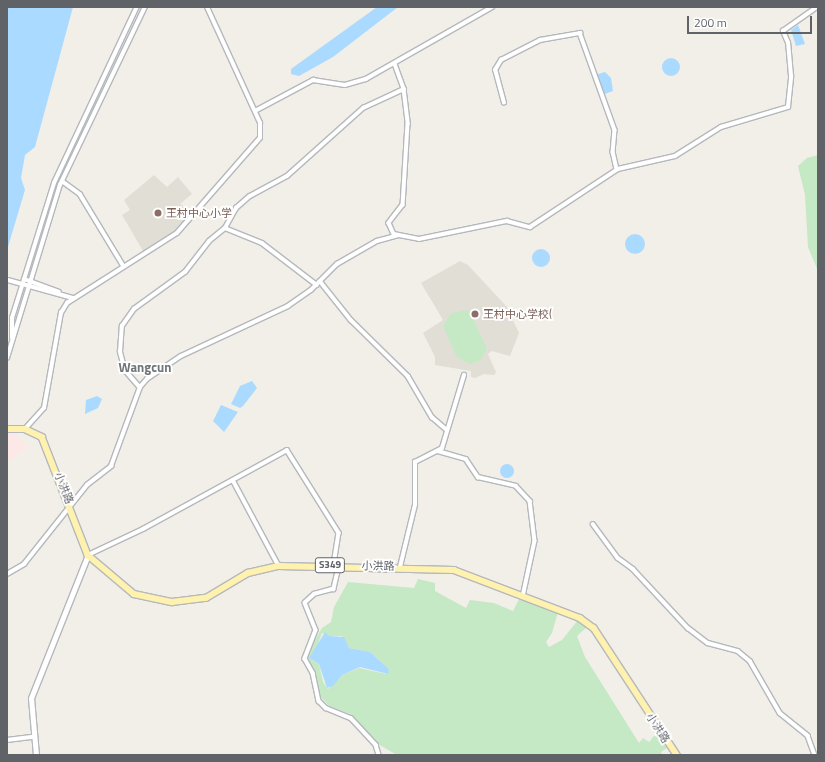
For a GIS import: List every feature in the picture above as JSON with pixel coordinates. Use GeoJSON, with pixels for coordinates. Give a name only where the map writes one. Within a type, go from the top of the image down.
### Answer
{"type":"FeatureCollection","features":[{"type":"Feature","properties":{"kind":"main road","name":"小洪路"},"geometry":{"type":"LineString","coordinates":[[7,429],[25,429],[42,438],[72,507],[88,555],[134,594],[172,602],[206,598],[248,573],[279,566],[337,565],[454,570],[580,618],[594,628],[677,755]]}},
{"type":"Feature","properties":{"kind":"main road"},"geometry":{"type":"LineString","coordinates":[[36,755],[33,737],[31,698],[88,555]]}},
{"type":"Feature","properties":{"kind":"street"},"geometry":{"type":"LineString","coordinates":[[12,343],[12,318],[54,183],[137,7]]}},
{"type":"Feature","properties":{"kind":"street"},"geometry":{"type":"LineString","coordinates":[[7,358],[62,181],[144,7]]}},
{"type":"Feature","properties":{"kind":"street"},"geometry":{"type":"LineString","coordinates":[[25,429],[44,408],[61,313],[72,298],[180,230],[260,138],[262,128],[207,7]]}},
{"type":"Feature","properties":{"kind":"street"},"geometry":{"type":"LineString","coordinates":[[255,111],[309,81],[324,79],[351,84],[395,64],[492,7]]}},
{"type":"Feature","properties":{"kind":"street"},"geometry":{"type":"LineString","coordinates":[[7,574],[24,564],[72,507],[87,485],[114,461],[140,388],[147,379],[175,360],[288,306],[317,285],[337,264],[377,241],[396,236],[418,240],[503,221],[530,227],[617,170],[675,156],[721,128],[788,107],[791,76],[788,42],[783,31],[817,7]]}},
{"type":"Feature","properties":{"kind":"street"},"geometry":{"type":"LineString","coordinates":[[504,103],[495,70],[501,60],[540,40],[580,33],[615,130],[613,152],[617,170]]}},
{"type":"Feature","properties":{"kind":"street"},"geometry":{"type":"LineString","coordinates":[[395,64],[404,89],[408,124],[403,205],[389,223],[396,236]]}},
{"type":"Feature","properties":{"kind":"street"},"geometry":{"type":"LineString","coordinates":[[140,388],[125,371],[120,352],[122,326],[127,316],[153,292],[185,272],[209,241],[225,228],[238,206],[268,185],[287,176],[363,108],[404,89]]}},
{"type":"Feature","properties":{"kind":"street"},"geometry":{"type":"LineString","coordinates":[[62,181],[80,194],[123,265]]}},
{"type":"Feature","properties":{"kind":"street"},"geometry":{"type":"LineString","coordinates":[[225,228],[262,242],[317,285]]}},
{"type":"Feature","properties":{"kind":"street"},"geometry":{"type":"LineString","coordinates":[[24,279],[30,280],[72,298]]}},
{"type":"Feature","properties":{"kind":"street"},"geometry":{"type":"LineString","coordinates":[[8,280],[72,298]]}},
{"type":"Feature","properties":{"kind":"street"},"geometry":{"type":"LineString","coordinates":[[320,281],[351,320],[408,376],[416,395],[432,417],[446,429]]}},
{"type":"Feature","properties":{"kind":"street"},"geometry":{"type":"LineString","coordinates":[[438,452],[464,375]]}},
{"type":"Feature","properties":{"kind":"street"},"geometry":{"type":"LineString","coordinates":[[88,555],[233,480],[287,450],[339,534],[334,589],[315,594],[305,603],[316,630],[305,659],[313,673],[319,701],[326,708],[351,718],[376,745],[379,755]]}},
{"type":"Feature","properties":{"kind":"street"},"geometry":{"type":"LineString","coordinates":[[400,567],[415,505],[415,462],[438,452],[466,459],[479,478],[516,486],[530,501],[535,541],[523,597]]}},
{"type":"Feature","properties":{"kind":"street"},"geometry":{"type":"LineString","coordinates":[[233,480],[279,566]]}},
{"type":"Feature","properties":{"kind":"street"},"geometry":{"type":"LineString","coordinates":[[593,524],[618,558],[633,569],[688,628],[708,643],[738,651],[750,661],[780,713],[808,736],[815,755]]}},
{"type":"Feature","properties":{"kind":"street"},"geometry":{"type":"LineString","coordinates":[[7,740],[33,737]]}},
{"type":"Feature","properties":{"kind":"shaded area","name":"王村中心小学"},"geometry":{"type":"Polygon","coordinates":[[[154,175],[167,187],[178,177],[192,194],[180,204],[191,211],[177,231],[143,251],[122,215],[130,210],[124,200],[154,175]]]}},
{"type":"Feature","properties":{"kind":"shaded area","name":"王村中心学校("},"geometry":{"type":"Polygon","coordinates":[[[460,261],[468,265],[507,307],[519,333],[510,356],[492,351],[488,354],[496,372],[494,375],[484,374],[475,378],[471,377],[471,371],[435,365],[435,357],[423,333],[443,320],[421,283],[460,261]]]}},
{"type":"Feature","properties":{"kind":"shaded area"},"geometry":{"type":"Polygon","coordinates":[[[7,432],[14,432],[27,447],[7,463],[7,432]]]}},
{"type":"Feature","properties":{"kind":"green space"},"geometry":{"type":"Polygon","coordinates":[[[818,155],[818,271],[808,247],[805,195],[798,166],[807,158],[818,155]]]}},
{"type":"Feature","properties":{"kind":"green space"},"geometry":{"type":"Polygon","coordinates":[[[469,310],[487,349],[481,360],[470,364],[457,357],[443,326],[451,313],[469,310]]]}},
{"type":"Feature","properties":{"kind":"green space"},"geometry":{"type":"Polygon","coordinates":[[[418,579],[435,583],[435,591],[466,608],[470,600],[494,603],[513,611],[519,599],[558,612],[552,633],[546,642],[549,647],[562,640],[578,620],[588,626],[577,636],[585,657],[639,743],[643,738],[649,742],[657,732],[667,748],[661,752],[662,755],[397,755],[378,744],[350,714],[329,706],[321,697],[308,660],[308,651],[322,628],[331,622],[334,607],[348,582],[414,588],[418,579]],[[322,633],[312,660],[319,664],[323,682],[328,689],[342,675],[359,668],[386,674],[389,669],[370,652],[349,648],[342,636],[329,636],[322,633]]]}},
{"type":"Feature","properties":{"kind":"water"},"geometry":{"type":"Polygon","coordinates":[[[7,7],[73,7],[35,147],[25,155],[21,178],[25,190],[7,250],[7,7]]]}},
{"type":"Feature","properties":{"kind":"water"},"geometry":{"type":"Polygon","coordinates":[[[377,7],[398,7],[333,57],[299,76],[291,74],[291,69],[377,7]]]}},
{"type":"Feature","properties":{"kind":"water"},"geometry":{"type":"Polygon","coordinates":[[[798,25],[805,44],[796,46],[791,30],[798,25]]]}},
{"type":"Feature","properties":{"kind":"water"},"geometry":{"type":"Polygon","coordinates":[[[671,58],[677,61],[680,67],[677,73],[671,76],[665,73],[662,67],[665,61],[671,58]]]}},
{"type":"Feature","properties":{"kind":"water"},"geometry":{"type":"Polygon","coordinates":[[[605,72],[611,78],[613,91],[602,95],[595,75],[605,72]]]}},
{"type":"Feature","properties":{"kind":"water"},"geometry":{"type":"Polygon","coordinates":[[[635,234],[642,237],[645,244],[642,251],[635,254],[628,251],[625,244],[628,237],[635,234]]]}},
{"type":"Feature","properties":{"kind":"water"},"geometry":{"type":"Polygon","coordinates":[[[541,249],[547,252],[550,258],[547,264],[541,267],[535,264],[532,258],[535,252],[541,249]]]}},
{"type":"Feature","properties":{"kind":"water"},"geometry":{"type":"Polygon","coordinates":[[[252,381],[257,388],[243,406],[240,408],[231,404],[240,386],[252,381]]]}},
{"type":"Feature","properties":{"kind":"water"},"geometry":{"type":"Polygon","coordinates":[[[97,396],[102,399],[98,408],[85,414],[86,400],[97,396]]]}},
{"type":"Feature","properties":{"kind":"water"},"geometry":{"type":"Polygon","coordinates":[[[221,405],[238,412],[224,432],[213,421],[221,405]]]}},
{"type":"Feature","properties":{"kind":"water"},"geometry":{"type":"Polygon","coordinates":[[[504,464],[510,464],[514,468],[514,474],[510,478],[504,478],[500,474],[500,468],[504,464]]]}},
{"type":"Feature","properties":{"kind":"water"},"geometry":{"type":"Polygon","coordinates":[[[325,632],[329,636],[344,637],[349,648],[370,652],[389,669],[388,674],[360,667],[342,675],[333,686],[327,688],[319,664],[309,658],[325,632]]]}},
{"type":"Feature","properties":{"kind":"place","name":"王村中心小学"},"geometry":{"type":"Point","coordinates":[158,213]}},
{"type":"Feature","properties":{"kind":"place","name":"王村中心学校("},"geometry":{"type":"Point","coordinates":[475,314]}},
{"type":"Feature","properties":{"kind":"district","name":"Wangcun"},"geometry":{"type":"Point","coordinates":[145,367]}}]}
